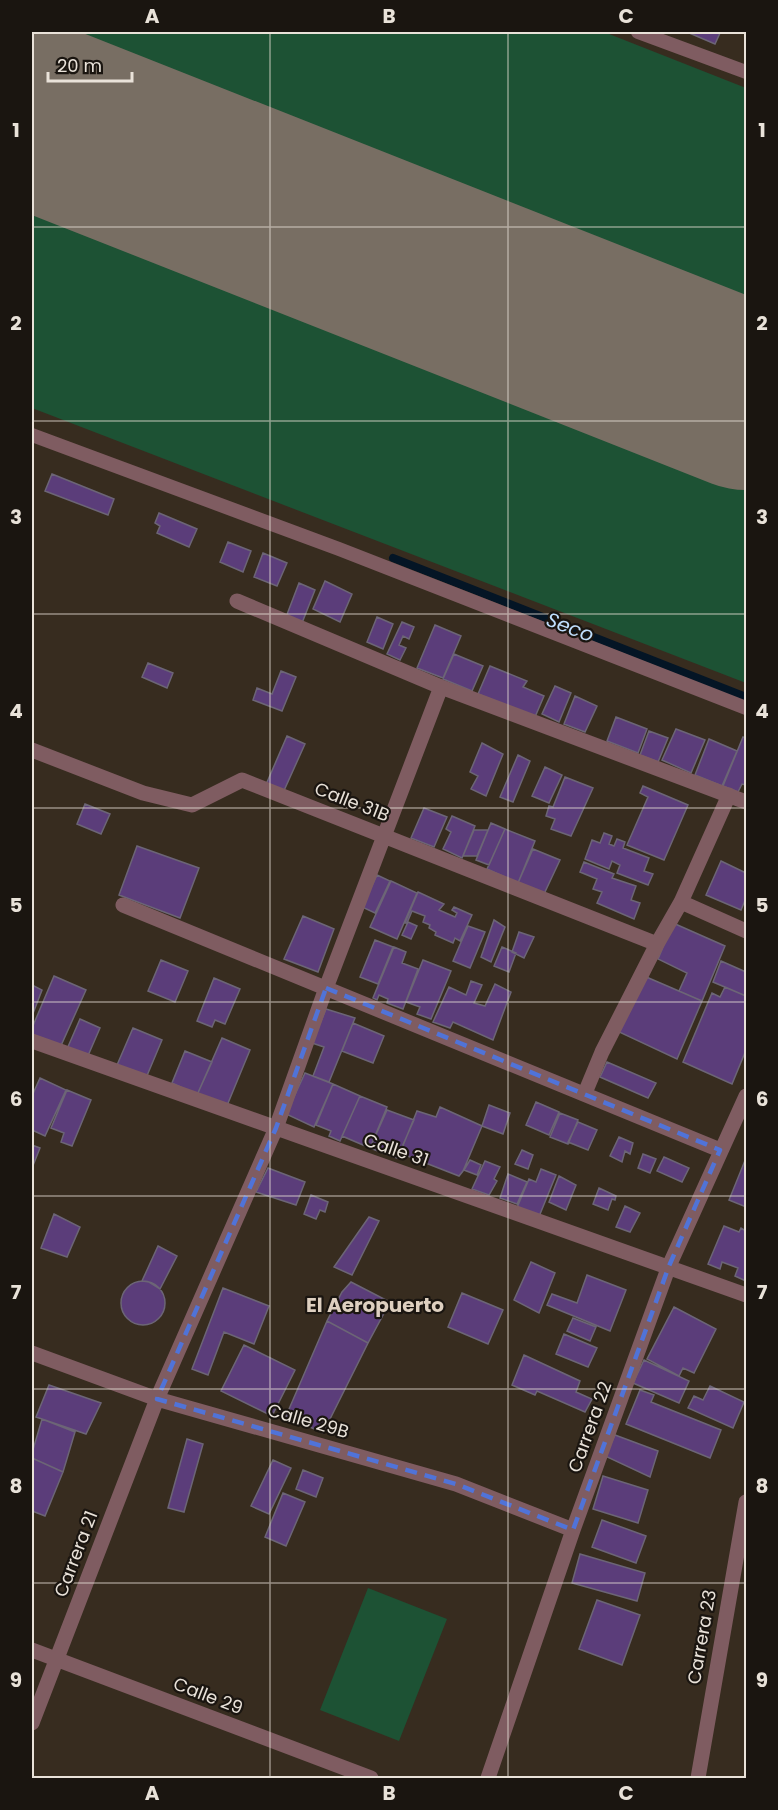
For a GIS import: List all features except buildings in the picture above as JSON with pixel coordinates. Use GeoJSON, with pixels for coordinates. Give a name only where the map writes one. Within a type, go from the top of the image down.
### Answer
{"type":"FeatureCollection","features":[{"type":"Feature","properties":{"kind":"street"},"geometry":{"type":"LineString","coordinates":[[237,601],[441,687],[747,802]]}},
{"type":"Feature","properties":{"kind":"street","name":"Carrera 21"},"geometry":{"type":"LineString","coordinates":[[32,1723],[157,1399],[276,1128],[326,988],[441,687]]}},
{"type":"Feature","properties":{"kind":"street","name":"Calle 31B"},"geometry":{"type":"LineString","coordinates":[[32,750],[143,793],[192,805],[242,780],[657,944]]}},
{"type":"Feature","properties":{"kind":"street"},"geometry":{"type":"LineString","coordinates":[[585,1093],[657,944],[681,902],[729,795]]}},
{"type":"Feature","properties":{"kind":"street"},"geometry":{"type":"LineString","coordinates":[[681,902],[747,931]]}},
{"type":"Feature","properties":{"kind":"street"},"geometry":{"type":"LineString","coordinates":[[123,905],[720,1150]]}},
{"type":"Feature","properties":{"kind":"street","name":"Calle 31"},"geometry":{"type":"LineString","coordinates":[[32,1041],[747,1295]]}},
{"type":"Feature","properties":{"kind":"street","name":"Carrera 22"},"geometry":{"type":"LineString","coordinates":[[488,1779],[573,1530],[669,1266],[720,1150],[745,1102]]}},
{"type":"Feature","properties":{"kind":"street","name":"Calle 29B"},"geometry":{"type":"LineString","coordinates":[[32,1353],[157,1399],[456,1484],[573,1530]]}},
{"type":"Feature","properties":{"kind":"street","name":"Carrera 23"},"geometry":{"type":"LineString","coordinates":[[698,1779],[746,1509]]}},
{"type":"Feature","properties":{"kind":"street","name":"Calle 29"},"geometry":{"type":"LineString","coordinates":[[32,1650],[371,1779]]}},
{"type":"Feature","properties":{"kind":"lane"},"geometry":{"type":"LineString","coordinates":[[638,32],[747,72]]}},
{"type":"Feature","properties":{"kind":"lane"},"geometry":{"type":"LineString","coordinates":[[32,435],[339,549],[747,708]]}},
{"type":"Feature","properties":{"kind":"highlighted area"},"geometry":{"type":"Polygon","coordinates":[[[326,988],[720,1150],[669,1266],[573,1530],[456,1484],[157,1399],[276,1128],[326,988]]]}},
{"type":"Feature","properties":{"kind":"green space"},"geometry":{"type":"Polygon","coordinates":[[[32,32],[604,32],[746,88],[746,336],[32,57],[32,32]]]}},
{"type":"Feature","properties":{"kind":"green space"},"geometry":{"type":"Polygon","coordinates":[[[32,190],[746,469],[746,683],[32,408],[32,190]]]}},
{"type":"Feature","properties":{"kind":"green space"},"geometry":{"type":"Polygon","coordinates":[[[368,1588],[447,1619],[399,1741],[320,1710],[368,1588]]]}},
{"type":"Feature","properties":{"kind":"waterway","name":"Seco"},"geometry":{"type":"LineString","coordinates":[[393,558],[746,697]]}},
{"type":"Feature","properties":{"kind":"runway"},"geometry":{"type":"LineString","coordinates":[[32,114],[746,396]]}},
{"type":"Feature","properties":{"kind":"district","name":"El Aeropuerto"},"geometry":{"type":"Point","coordinates":[375,1305]}}]}
